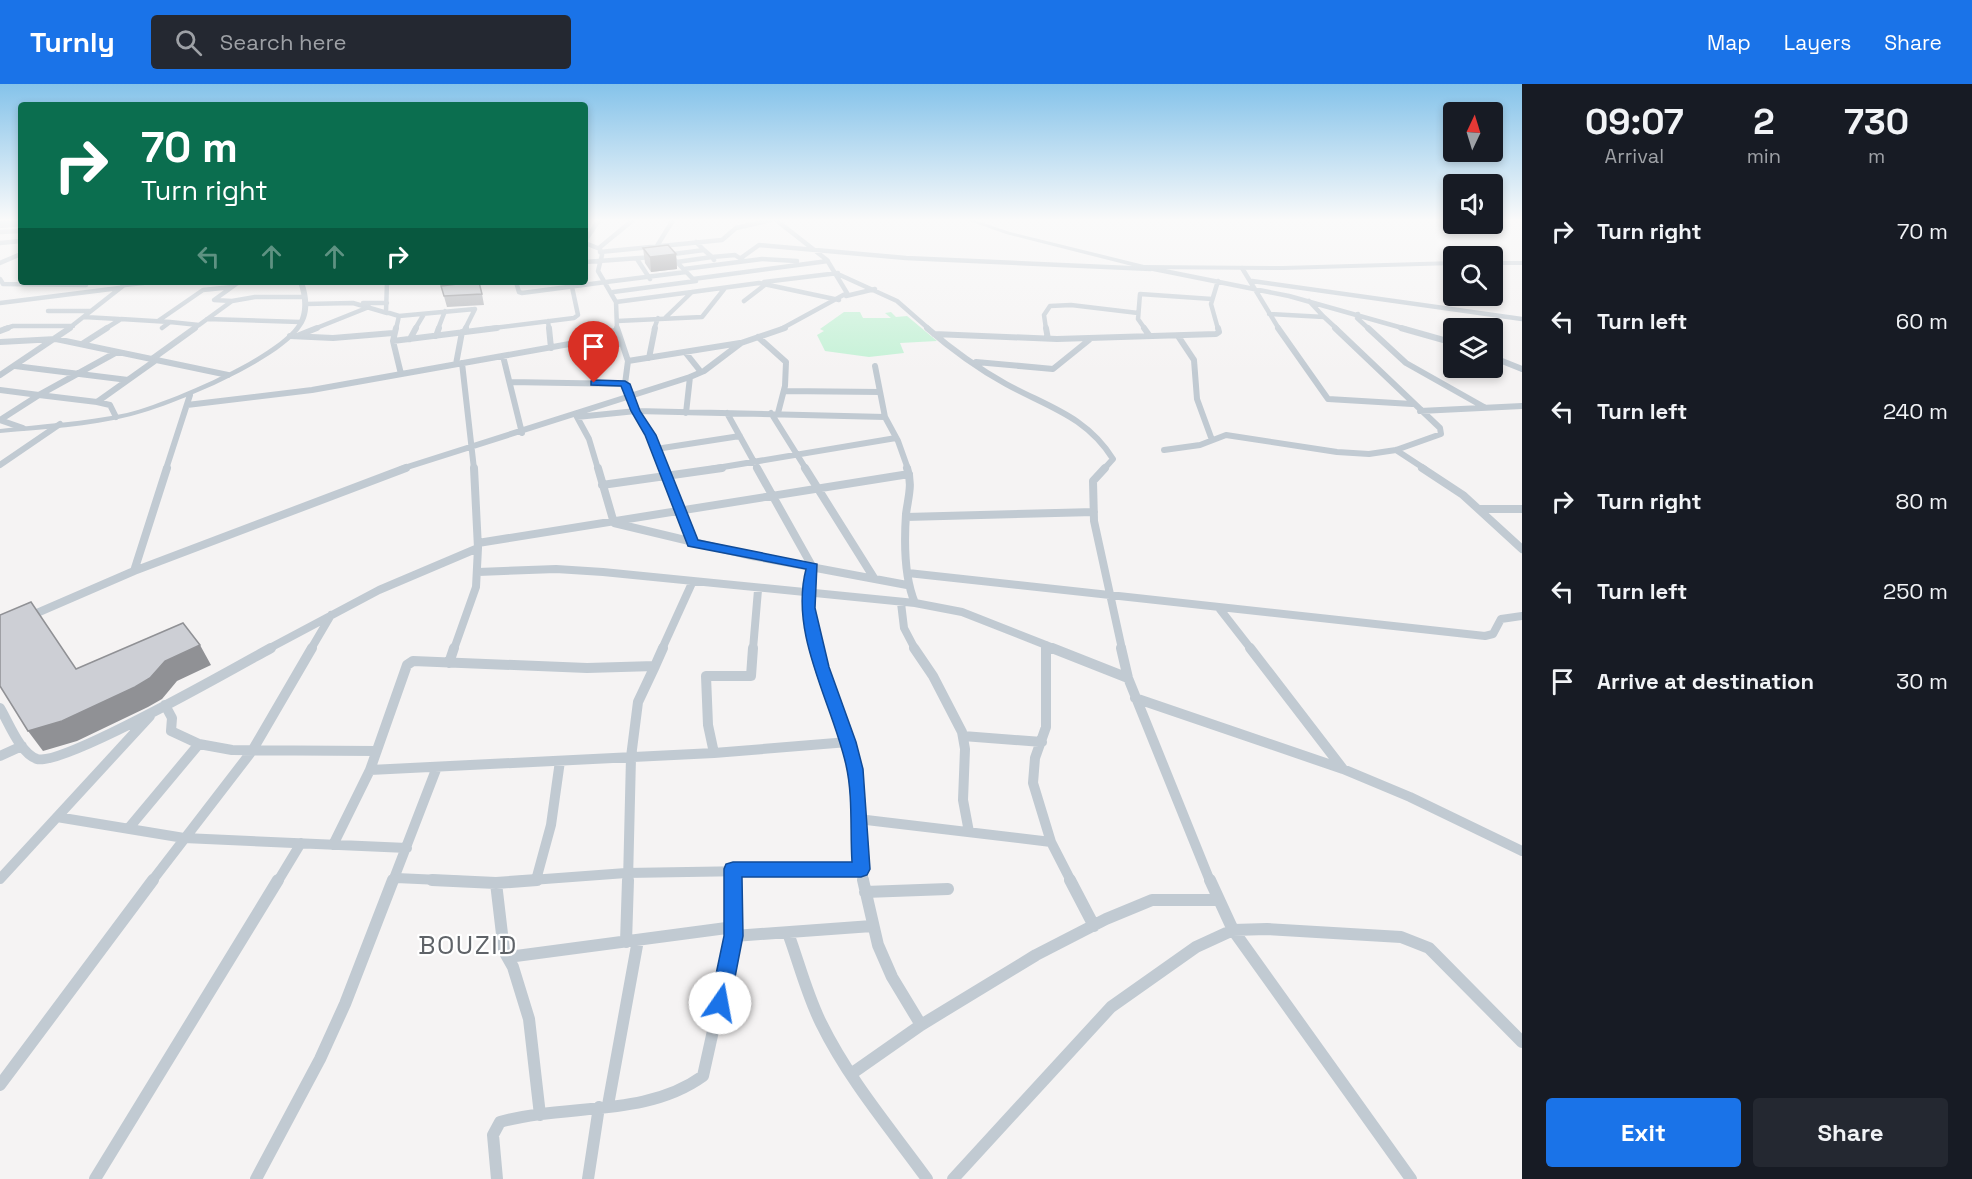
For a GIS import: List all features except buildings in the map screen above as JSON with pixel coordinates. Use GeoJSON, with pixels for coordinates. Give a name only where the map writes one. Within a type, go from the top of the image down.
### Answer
{"type":"FeatureCollection","features":[{"type":"Feature","properties":{"kind":"street"},"geometry":{"type":"LineString","coordinates":[[598,271],[613,292],[616,302],[617,330],[628,361],[625,384],[629,396],[656,449],[693,543]]}},
{"type":"Feature","properties":{"kind":"street"},"geometry":{"type":"LineString","coordinates":[[644,271],[657,286]]}},
{"type":"Feature","properties":{"kind":"street"},"geometry":{"type":"LineString","coordinates":[[588,285],[679,271]]}},
{"type":"Feature","properties":{"kind":"street"},"geometry":{"type":"LineString","coordinates":[[686,271],[704,290]]}},
{"type":"Feature","properties":{"kind":"street"},"geometry":{"type":"LineString","coordinates":[[725,271],[728,274]]}},
{"type":"Feature","properties":{"kind":"street"},"geometry":{"type":"LineString","coordinates":[[613,292],[749,271]]}},
{"type":"Feature","properties":{"kind":"street"},"geometry":{"type":"LineString","coordinates":[[799,271],[803,276]]}},
{"type":"Feature","properties":{"kind":"street"},"geometry":{"type":"LineString","coordinates":[[837,271],[846,296]]}},
{"type":"Feature","properties":{"kind":"street"},"geometry":{"type":"LineString","coordinates":[[1168,271],[1232,283],[1253,283],[1522,319]]}},
{"type":"Feature","properties":{"kind":"street"},"geometry":{"type":"LineString","coordinates":[[1244,271],[1309,377],[1328,399],[1412,404]]}},
{"type":"Feature","properties":{"kind":"street"},"geometry":{"type":"LineString","coordinates":[[616,302],[803,276],[839,274],[897,301],[934,334],[1004,383],[1088,426],[1111,452],[1113,459],[1111,464],[1093,481],[1094,512],[1109,597],[1128,678],[1218,900],[1233,930],[1411,1179]]}},
{"type":"Feature","properties":{"kind":"street"},"geometry":{"type":"LineString","coordinates":[[0,279],[3,280],[1,283],[3,284],[18,284]]}},
{"type":"Feature","properties":{"kind":"street"},"geometry":{"type":"LineString","coordinates":[[934,334],[1048,339],[1178,336],[1219,332],[1212,299],[1218,281]]}},
{"type":"Feature","properties":{"kind":"street"},"geometry":{"type":"LineString","coordinates":[[1253,283],[1443,340]]}},
{"type":"Feature","properties":{"kind":"street"},"geometry":{"type":"LineString","coordinates":[[754,284],[766,284],[839,300]]}},
{"type":"Feature","properties":{"kind":"street"},"geometry":{"type":"LineString","coordinates":[[744,302],[766,284]]}},
{"type":"Feature","properties":{"kind":"street"},"geometry":{"type":"LineString","coordinates":[[78,293],[87,285]]}},
{"type":"Feature","properties":{"kind":"street"},"geometry":{"type":"LineString","coordinates":[[0,303],[124,285]]}},
{"type":"Feature","properties":{"kind":"street"},"geometry":{"type":"LineString","coordinates":[[0,375],[56,339],[124,285]]}},
{"type":"Feature","properties":{"kind":"street"},"geometry":{"type":"LineString","coordinates":[[214,300],[235,285]]}},
{"type":"Feature","properties":{"kind":"street"},"geometry":{"type":"LineString","coordinates":[[293,336],[300,322],[305,301],[301,285]]}},
{"type":"Feature","properties":{"kind":"street"},"geometry":{"type":"LineString","coordinates":[[387,285],[387,313]]}},
{"type":"Feature","properties":{"kind":"street"},"geometry":{"type":"LineString","coordinates":[[517,285],[520,293],[564,285],[572,287],[586,285]]}},
{"type":"Feature","properties":{"kind":"street"},"geometry":{"type":"LineString","coordinates":[[542,285],[543,290]]}},
{"type":"Feature","properties":{"kind":"street"},"geometry":{"type":"LineString","coordinates":[[158,321],[206,289],[232,287]]}},
{"type":"Feature","properties":{"kind":"street"},"geometry":{"type":"LineString","coordinates":[[393,341],[578,316],[572,287]]}},
{"type":"Feature","properties":{"kind":"street"},"geometry":{"type":"LineString","coordinates":[[617,321],[702,317],[725,288]]}},
{"type":"Feature","properties":{"kind":"street"},"geometry":{"type":"LineString","coordinates":[[628,361],[741,343],[785,328],[846,296],[875,289]]}},
{"type":"Feature","properties":{"kind":"street"},"geometry":{"type":"LineString","coordinates":[[666,317],[678,308],[692,292]]}},
{"type":"Feature","properties":{"kind":"street"},"geometry":{"type":"LineString","coordinates":[[1149,335],[1140,324],[1138,313],[1139,295],[1142,293],[1212,299]]}},
{"type":"Feature","properties":{"kind":"street"},"geometry":{"type":"LineString","coordinates":[[190,299],[232,301],[255,297],[387,303]]}},
{"type":"Feature","properties":{"kind":"street"},"geometry":{"type":"LineString","coordinates":[[97,402],[232,301]]}},
{"type":"Feature","properties":{"kind":"street"},"geometry":{"type":"LineString","coordinates":[[1164,450],[1200,445],[1218,436],[1240,435],[1351,454],[1396,450],[1441,434],[1440,428],[1412,404],[1363,352],[1309,301]]}},
{"type":"Feature","properties":{"kind":"street"},"geometry":{"type":"LineString","coordinates":[[353,303],[399,316],[476,310],[463,332],[459,364],[473,448],[478,572],[476,586],[449,663]]}},
{"type":"Feature","properties":{"kind":"street"},"geometry":{"type":"LineString","coordinates":[[1048,339],[1044,315],[1050,306],[1071,305],[1138,313]]}},
{"type":"Feature","properties":{"kind":"street"},"geometry":{"type":"LineString","coordinates":[[0,431],[116,417],[159,407],[190,395],[228,375],[293,336],[369,307]]}},
{"type":"Feature","properties":{"kind":"street"},"geometry":{"type":"LineString","coordinates":[[48,311],[91,311]]}},
{"type":"Feature","properties":{"kind":"street"},"geometry":{"type":"LineString","coordinates":[[436,336],[445,311]]}},
{"type":"Feature","properties":{"kind":"street"},"geometry":{"type":"LineString","coordinates":[[410,339],[424,314]]}},
{"type":"Feature","properties":{"kind":"street"},"geometry":{"type":"LineString","coordinates":[[1269,314],[1324,317]]}},
{"type":"Feature","properties":{"kind":"street"},"geometry":{"type":"LineString","coordinates":[[1358,314],[1355,317],[1406,363],[1484,407]]}},
{"type":"Feature","properties":{"kind":"street"},"geometry":{"type":"LineString","coordinates":[[399,316],[393,333],[393,341],[401,374]]}},
{"type":"Feature","properties":{"kind":"street"},"geometry":{"type":"LineString","coordinates":[[84,317],[199,325]]}},
{"type":"Feature","properties":{"kind":"street"},"geometry":{"type":"LineString","coordinates":[[649,357],[651,338],[658,318]]}},
{"type":"Feature","properties":{"kind":"street"},"geometry":{"type":"LineString","coordinates":[[82,344],[121,319]]}},
{"type":"Feature","properties":{"kind":"street"},"geometry":{"type":"LineString","coordinates":[[207,319],[300,322]]}},
{"type":"Feature","properties":{"kind":"street"},"geometry":{"type":"LineString","coordinates":[[548,321],[550,348]]}},
{"type":"Feature","properties":{"kind":"street"},"geometry":{"type":"LineString","coordinates":[[162,328],[170,322]]}},
{"type":"Feature","properties":{"kind":"street"},"geometry":{"type":"LineString","coordinates":[[1,330],[13,326],[73,326]]}},
{"type":"Feature","properties":{"kind":"street"},"geometry":{"type":"LineString","coordinates":[[187,405],[306,390],[459,364],[586,341],[617,330]]}},
{"type":"Feature","properties":{"kind":"street"},"geometry":{"type":"LineString","coordinates":[[293,336],[333,338],[393,333]]}},
{"type":"Feature","properties":{"kind":"street"},"geometry":{"type":"LineString","coordinates":[[1178,336],[1194,360],[1197,399],[1212,440]]}},
{"type":"Feature","properties":{"kind":"street"},"geometry":{"type":"LineString","coordinates":[[758,337],[786,362],[784,391],[775,413],[797,456],[874,578]]}},
{"type":"Feature","properties":{"kind":"street"},"geometry":{"type":"LineString","coordinates":[[976,362],[1056,368],[1064,363],[1078,345],[1096,338]]}},
{"type":"Feature","properties":{"kind":"street"},"geometry":{"type":"LineString","coordinates":[[0,342],[56,339],[228,375]]}},
{"type":"Feature","properties":{"kind":"street"},"geometry":{"type":"LineString","coordinates":[[586,341],[622,344]]}},
{"type":"Feature","properties":{"kind":"street"},"geometry":{"type":"LineString","coordinates":[[20,620],[134,571],[377,477],[522,433],[690,377],[701,372],[741,343]]}},
{"type":"Feature","properties":{"kind":"street"},"geometry":{"type":"LineString","coordinates":[[0,420],[39,395],[117,352]]}},
{"type":"Feature","properties":{"kind":"street"},"geometry":{"type":"LineString","coordinates":[[685,352],[701,372]]}},
{"type":"Feature","properties":{"kind":"street"},"geometry":{"type":"LineString","coordinates":[[503,356],[522,433]]}},
{"type":"Feature","properties":{"kind":"street"},"geometry":{"type":"LineString","coordinates":[[1503,361],[1522,369]]}},
{"type":"Feature","properties":{"kind":"street"},"geometry":{"type":"LineString","coordinates":[[14,366],[128,380]]}},
{"type":"Feature","properties":{"kind":"street"},"geometry":{"type":"LineString","coordinates":[[875,366],[885,417],[896,438],[909,474],[911,492],[906,517],[907,585],[915,603]]}},
{"type":"Feature","properties":{"kind":"street"},"geometry":{"type":"LineString","coordinates":[[686,413],[690,377]]}},
{"type":"Feature","properties":{"kind":"street"},"geometry":{"type":"LineString","coordinates":[[510,382],[625,384]]}},
{"type":"Feature","properties":{"kind":"street"},"geometry":{"type":"LineString","coordinates":[[0,390],[110,405],[116,417]]}},
{"type":"Feature","properties":{"kind":"street"},"geometry":{"type":"LineString","coordinates":[[784,391],[880,392]]}},
{"type":"Feature","properties":{"kind":"street"},"geometry":{"type":"LineString","coordinates":[[134,571],[190,395]]}},
{"type":"Feature","properties":{"kind":"street"},"geometry":{"type":"LineString","coordinates":[[1420,411],[1522,406]]}},
{"type":"Feature","properties":{"kind":"street"},"geometry":{"type":"LineString","coordinates":[[575,416],[636,411],[885,417]]}},
{"type":"Feature","properties":{"kind":"street"},"geometry":{"type":"LineString","coordinates":[[727,413],[812,566],[808,608],[821,667],[848,742],[855,769],[861,869],[872,927],[892,977],[921,1025]]}},
{"type":"Feature","properties":{"kind":"street"},"geometry":{"type":"LineString","coordinates":[[575,416],[589,439],[612,521],[621,526],[693,543],[907,585]]}},
{"type":"Feature","properties":{"kind":"street"},"geometry":{"type":"LineString","coordinates":[[0,420],[23,428]]}},
{"type":"Feature","properties":{"kind":"street"},"geometry":{"type":"LineString","coordinates":[[0,465],[60,424]]}},
{"type":"Feature","properties":{"kind":"street"},"geometry":{"type":"LineString","coordinates":[[656,449],[740,436]]}},
{"type":"Feature","properties":{"kind":"street"},"geometry":{"type":"LineString","coordinates":[[602,485],[755,463],[896,438]]}},
{"type":"Feature","properties":{"kind":"street"},"geometry":{"type":"LineString","coordinates":[[1396,450],[1452,487],[1522,549]]}},
{"type":"Feature","properties":{"kind":"street"},"geometry":{"type":"LineString","coordinates":[[0,708],[22,746],[33,759],[58,757],[154,711],[331,614],[478,545],[612,521],[909,474]]}},
{"type":"Feature","properties":{"kind":"street"},"geometry":{"type":"LineString","coordinates":[[1479,509],[1522,509]]}},
{"type":"Feature","properties":{"kind":"street"},"geometry":{"type":"LineString","coordinates":[[906,517],[975,519],[1033,512],[1094,512]]}},
{"type":"Feature","properties":{"kind":"street"},"geometry":{"type":"LineString","coordinates":[[478,572],[564,570],[808,595],[915,603],[962,612],[1128,678]]}},
{"type":"Feature","properties":{"kind":"street"},"geometry":{"type":"LineString","coordinates":[[908,573],[1109,597],[1485,636],[1493,634],[1498,621],[1522,616]]}},
{"type":"Feature","properties":{"kind":"street"},"geometry":{"type":"LineString","coordinates":[[588,1179],[632,941],[626,873],[631,757],[638,702],[692,583]]}},
{"type":"Feature","properties":{"kind":"street"},"geometry":{"type":"LineString","coordinates":[[714,753],[708,725],[706,676],[751,676],[758,590]]}},
{"type":"Feature","properties":{"kind":"street"},"geometry":{"type":"LineString","coordinates":[[901,603],[904,628],[910,644],[933,676],[963,736],[963,800],[969,832]]}},
{"type":"Feature","properties":{"kind":"street"},"geometry":{"type":"LineString","coordinates":[[1219,608],[1343,769]]}},
{"type":"Feature","properties":{"kind":"street"},"geometry":{"type":"LineString","coordinates":[[0,1085],[184,838],[252,751],[331,614]]}},
{"type":"Feature","properties":{"kind":"street"},"geometry":{"type":"LineString","coordinates":[[1046,645],[1046,727],[1033,769],[1032,783],[1051,842],[1094,926]]}},
{"type":"Feature","properties":{"kind":"street"},"geometry":{"type":"LineString","coordinates":[[333,845],[370,770],[408,664],[417,660],[587,668],[655,666]]}},
{"type":"Feature","properties":{"kind":"street"},"geometry":{"type":"LineString","coordinates":[[1135,698],[1343,769],[1522,851]]}},
{"type":"Feature","properties":{"kind":"street"},"geometry":{"type":"LineString","coordinates":[[165,705],[170,714],[171,731],[199,744],[252,751],[376,752]]}},
{"type":"Feature","properties":{"kind":"street"},"geometry":{"type":"LineString","coordinates":[[0,879],[154,711]]}},
{"type":"Feature","properties":{"kind":"street"},"geometry":{"type":"LineString","coordinates":[[963,736],[1042,742]]}},
{"type":"Feature","properties":{"kind":"street"},"geometry":{"type":"LineString","coordinates":[[370,770],[714,753],[848,742]]}},
{"type":"Feature","properties":{"kind":"street"},"geometry":{"type":"LineString","coordinates":[[128,829],[199,744]]}},
{"type":"Feature","properties":{"kind":"street"},"geometry":{"type":"LineString","coordinates":[[0,756],[22,746]]}},
{"type":"Feature","properties":{"kind":"street"},"geometry":{"type":"LineString","coordinates":[[536,880],[551,825],[560,761]]}},
{"type":"Feature","properties":{"kind":"street"},"geometry":{"type":"LineString","coordinates":[[255,1179],[320,1059],[366,957],[437,767]]}},
{"type":"Feature","properties":{"kind":"street"},"geometry":{"type":"LineString","coordinates":[[57,817],[184,838],[407,848]]}},
{"type":"Feature","properties":{"kind":"street"},"geometry":{"type":"LineString","coordinates":[[858,819],[1051,842]]}},
{"type":"Feature","properties":{"kind":"street"},"geometry":{"type":"LineString","coordinates":[[95,1179],[301,843]]}},
{"type":"Feature","properties":{"kind":"street"},"geometry":{"type":"LineString","coordinates":[[396,878],[496,883],[626,873],[733,869],[861,869]]}},
{"type":"Feature","properties":{"kind":"street"},"geometry":{"type":"LineString","coordinates":[[497,1179],[493,1135],[496,1127],[506,1120],[662,1098],[696,1084],[703,1076],[734,932],[733,869]]}},
{"type":"Feature","properties":{"kind":"street"},"geometry":{"type":"LineString","coordinates":[[496,883],[504,951],[513,967],[529,1019],[540,1115]]}},
{"type":"Feature","properties":{"kind":"street"},"geometry":{"type":"LineString","coordinates":[[865,892],[948,889]]}},
{"type":"Feature","properties":{"kind":"street"},"geometry":{"type":"LineString","coordinates":[[851,1074],[921,1025],[1036,955],[1094,926],[1152,900],[1218,900]]}},
{"type":"Feature","properties":{"kind":"street"},"geometry":{"type":"LineString","coordinates":[[508,957],[632,941],[734,932],[788,933],[872,927]]}},
{"type":"Feature","properties":{"kind":"street"},"geometry":{"type":"LineString","coordinates":[[953,1179],[1111,1007],[1196,947],[1233,930],[1358,933],[1417,941],[1429,948],[1522,1042]]}},
{"type":"Feature","properties":{"kind":"street"},"geometry":{"type":"LineString","coordinates":[[788,933],[821,1023],[851,1074],[927,1179]]}},
{"type":"Feature","properties":{"kind":"green space"},"geometry":{"type":"Polygon","coordinates":[[[844,312],[860,312],[863,318],[891,318],[885,313],[891,312],[896,317],[907,316],[937,341],[900,343],[904,353],[869,357],[825,351],[817,335],[824,331],[820,329],[844,312]]]}},
{"type":"Feature","properties":{"kind":"district","name":"BOUZID"},"geometry":{"type":"Point","coordinates":[468,945]}},
{"type":"Feature","properties":{"kind":"route"},"geometry":{"type":"LineString","coordinates":[[594,383],[625,384],[636,411],[651,435],[693,543],[812,566],[808,584],[808,608],[821,667],[848,742],[855,769],[861,869],[733,869],[734,936],[720,1003]]}}]}
